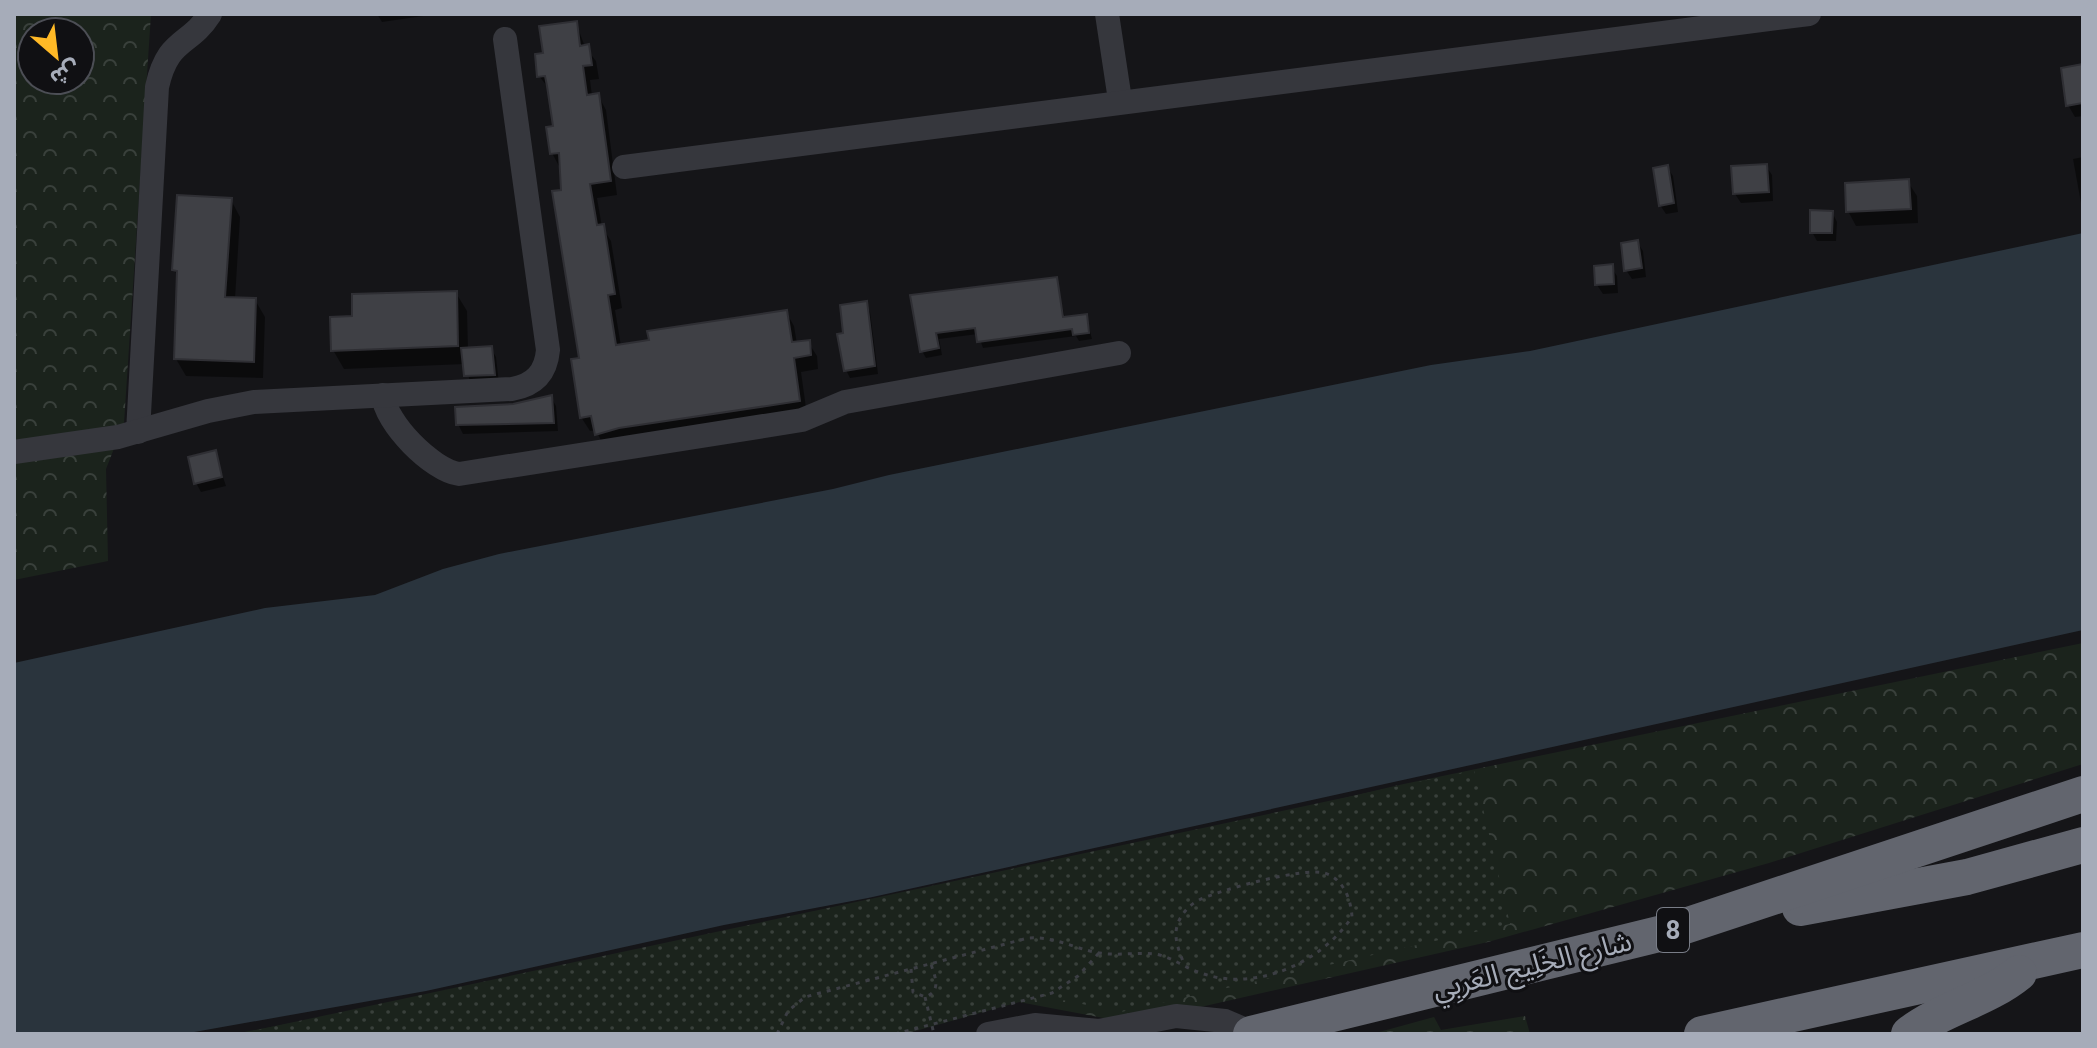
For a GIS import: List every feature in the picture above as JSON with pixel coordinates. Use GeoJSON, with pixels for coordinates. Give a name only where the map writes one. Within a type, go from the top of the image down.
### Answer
{"type":"FeatureCollection","features":[{"type":"Feature","properties":{"kind":"highway","name":"شارع الخَلِيج العَربِي"},"geometry":{"type":"LineString","coordinates":[[1252,1034],[1667,932],[2083,794]]}},
{"type":"Feature","properties":{"kind":"highway"},"geometry":{"type":"LineString","coordinates":[[1667,932],[1967,877],[2083,845]]}},
{"type":"Feature","properties":{"kind":"highway"},"geometry":{"type":"LineString","coordinates":[[1702,1034],[2083,950]]}},
{"type":"Feature","properties":{"kind":"highway"},"geometry":{"type":"LineString","coordinates":[[1909,1034],[1935,1018],[1991,993],[2030,962]]}},
{"type":"Feature","properties":{"kind":"lane"},"geometry":{"type":"LineString","coordinates":[[138,432],[157,87],[162,65],[175,45],[210,14]]}},
{"type":"Feature","properties":{"kind":"lane"},"geometry":{"type":"LineString","coordinates":[[1107,14],[1120,100]]}},
{"type":"Feature","properties":{"kind":"lane"},"geometry":{"type":"LineString","coordinates":[[624,167],[1120,100],[1668,35],[1809,14]]}},
{"type":"Feature","properties":{"kind":"lane"},"geometry":{"type":"LineString","coordinates":[[14,452],[138,432],[231,406],[512,389],[531,384],[544,369],[548,350],[505,39]]}},
{"type":"Feature","properties":{"kind":"lane"},"geometry":{"type":"LineString","coordinates":[[383,395],[391,419],[433,464],[459,474],[802,420],[845,402],[1119,353]]}},
{"type":"Feature","properties":{"kind":"lane"},"geometry":{"type":"LineString","coordinates":[[988,1034],[1035,1025],[1099,1031],[1176,1016],[1225,1021],[1252,1034]]}},
{"type":"Feature","properties":{"kind":"path"},"geometry":{"type":"LineString","coordinates":[[777,1034],[788,1011],[805,997],[1039,937],[1099,953],[1154,954],[1200,973],[1234,978],[1289,969],[1318,954],[1343,931],[1352,917],[1350,900],[1334,878],[1326,873],[1304,872],[1198,900],[1182,915],[1175,933],[1184,964]]}},
{"type":"Feature","properties":{"kind":"path"},"geometry":{"type":"LineString","coordinates":[[895,1034],[1052,993],[1078,976],[1099,953]]}},
{"type":"Feature","properties":{"kind":"path"},"geometry":{"type":"LineString","coordinates":[[911,969],[913,992],[925,997],[933,993],[937,985],[931,964]]}},
{"type":"Feature","properties":{"kind":"path"},"geometry":{"type":"LineString","coordinates":[[925,997],[934,1034]]}},
{"type":"Feature","properties":{"kind":"path"},"geometry":{"type":"LineString","coordinates":[[668,1034],[687,1034]]}},
{"type":"Feature","properties":{"kind":"green space"},"geometry":{"type":"Polygon","coordinates":[[[14,14],[151,14],[124,423],[106,469],[108,561],[14,580],[14,14]]]}},
{"type":"Feature","properties":{"kind":"green space"},"geometry":{"type":"Polygon","coordinates":[[[2083,643],[2083,764],[1769,863],[1488,942],[1130,1023],[1019,1002],[905,1034],[234,1034],[809,924],[1399,785],[2083,643]]]}},
{"type":"Feature","properties":{"kind":"green space"},"geometry":{"type":"Polygon","coordinates":[[[1474,770],[1510,924],[1121,1012],[1043,996],[893,1034],[238,1034],[1474,770]]]}},
{"type":"Feature","properties":{"kind":"green space"},"geometry":{"type":"Polygon","coordinates":[[[1525,1016],[1530,1034],[1372,1034],[1434,1017],[1441,1030],[1525,1016]]]}},
{"type":"Feature","properties":{"kind":"shaded area"},"geometry":{"type":"Polygon","coordinates":[[[2083,233],[2083,630],[868,898],[724,925],[426,991],[183,1034],[14,1034],[14,663],[265,608],[375,595],[443,569],[499,554],[833,489],[1431,365],[1530,351],[2083,233]]]}},
{"type":"Feature","properties":{"kind":"building"},"geometry":{"type":"Polygon","coordinates":[[[577,21],[580,46],[589,44],[592,65],[583,66],[587,95],[599,93],[611,181],[590,184],[597,225],[604,224],[615,294],[608,295],[616,345],[649,340],[647,331],[787,310],[792,342],[810,340],[811,355],[794,358],[800,401],[619,428],[595,435],[591,416],[580,418],[571,359],[579,358],[552,191],[561,190],[559,153],[550,154],[546,127],[553,126],[547,86],[545,76],[537,77],[535,54],[543,53],[539,26],[577,21]]]}},
{"type":"Feature","properties":{"kind":"building"},"geometry":{"type":"Polygon","coordinates":[[[2083,64],[2083,103],[2066,106],[2061,68],[2083,64]]]}},
{"type":"Feature","properties":{"kind":"building"},"geometry":{"type":"Polygon","coordinates":[[[1767,164],[1769,192],[1733,194],[1731,166],[1767,164]]]}},
{"type":"Feature","properties":{"kind":"building"},"geometry":{"type":"Polygon","coordinates":[[[1668,165],[1674,203],[1659,206],[1653,168],[1668,165]]]}},
{"type":"Feature","properties":{"kind":"building"},"geometry":{"type":"Polygon","coordinates":[[[1909,179],[1911,209],[1846,212],[1845,183],[1909,179]]]}},
{"type":"Feature","properties":{"kind":"building"},"geometry":{"type":"Polygon","coordinates":[[[177,195],[232,198],[225,297],[256,298],[254,362],[174,359],[177,271],[172,270],[177,195]]]}},
{"type":"Feature","properties":{"kind":"building"},"geometry":{"type":"Polygon","coordinates":[[[1810,210],[1833,211],[1832,233],[1810,233],[1810,210]]]}},
{"type":"Feature","properties":{"kind":"building"},"geometry":{"type":"Polygon","coordinates":[[[1638,240],[1642,268],[1624,271],[1621,243],[1638,240]]]}},
{"type":"Feature","properties":{"kind":"building"},"geometry":{"type":"Polygon","coordinates":[[[1613,264],[1614,284],[1595,285],[1594,266],[1613,264]]]}},
{"type":"Feature","properties":{"kind":"building"},"geometry":{"type":"Polygon","coordinates":[[[1057,277],[1063,317],[1087,314],[1089,333],[1073,335],[1072,329],[977,342],[975,328],[936,333],[939,348],[920,352],[910,295],[1057,277]]]}},
{"type":"Feature","properties":{"kind":"building"},"geometry":{"type":"Polygon","coordinates":[[[457,291],[458,346],[331,351],[330,317],[352,316],[352,294],[457,291]]]}},
{"type":"Feature","properties":{"kind":"building"},"geometry":{"type":"Polygon","coordinates":[[[867,301],[875,366],[844,371],[837,334],[843,333],[840,305],[867,301]]]}},
{"type":"Feature","properties":{"kind":"building"},"geometry":{"type":"Polygon","coordinates":[[[492,346],[495,375],[464,376],[461,348],[492,346]]]}},
{"type":"Feature","properties":{"kind":"building"},"geometry":{"type":"Polygon","coordinates":[[[552,395],[554,423],[456,425],[455,407],[513,404],[552,395]]]}},
{"type":"Feature","properties":{"kind":"building"},"geometry":{"type":"Polygon","coordinates":[[[216,450],[222,477],[194,484],[188,457],[216,450]]]}}]}
